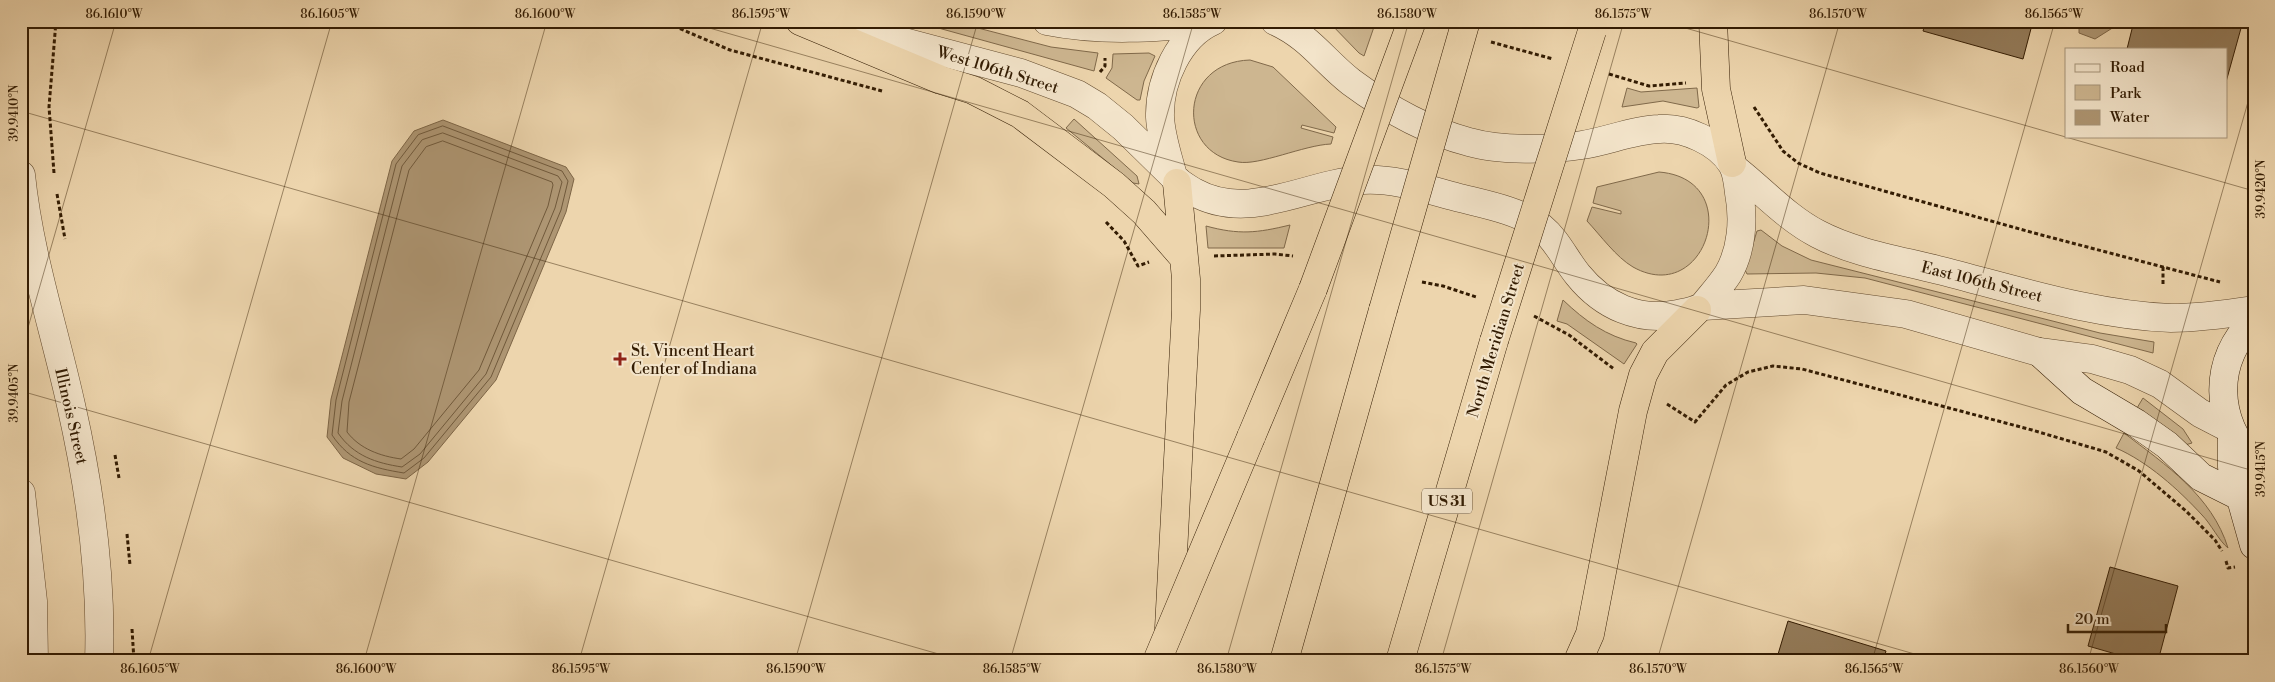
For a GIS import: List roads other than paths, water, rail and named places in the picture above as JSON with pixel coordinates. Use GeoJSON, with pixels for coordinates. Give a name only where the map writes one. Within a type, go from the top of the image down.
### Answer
{"type":"FeatureCollection","features":[{"type":"Feature","properties":{"kind":"highway"},"geometry":{"type":"LineString","coordinates":[[800,21],[941,80],[973,90],[1020,114],[1114,185],[1144,212],[1184,258]]}},
{"type":"Feature","properties":{"kind":"highway"},"geometry":{"type":"LineString","coordinates":[[1157,661],[1312,288],[1412,21]]}},
{"type":"Feature","properties":{"kind":"highway"},"geometry":{"type":"LineString","coordinates":[[1284,661],[1466,21]]}},
{"type":"Feature","properties":{"kind":"highway"},"geometry":{"type":"LineString","coordinates":[[1713,21],[1716,88],[1733,166]]}},
{"type":"Feature","properties":{"kind":"highway","name":"North Meridian Street"},"geometry":{"type":"LineString","coordinates":[[1400,661],[1494,341],[1593,26]]}},
{"type":"Feature","properties":{"kind":"highway"},"geometry":{"type":"LineString","coordinates":[[1166,661],[1184,359],[1186,279],[1175,180]]}},
{"type":"Feature","properties":{"kind":"highway"},"geometry":{"type":"LineString","coordinates":[[1578,661],[1590,634],[1634,411],[1643,375],[1655,352],[1700,308]]}},
{"type":"Feature","properties":{"kind":"street","name":"West 106th Street"},"geometry":{"type":"LineString","coordinates":[[825,21],[1021,73],[1077,94],[1097,106],[1123,127],[1175,180],[1213,201],[1249,205],[1295,196],[1322,186],[1365,180],[1384,180],[1456,197],[1522,216],[1541,228],[1555,242],[1579,276],[1594,291],[1620,308],[1647,317],[1663,317],[1700,308]]}},
{"type":"Feature","properties":{"kind":"street"},"geometry":{"type":"LineString","coordinates":[[1047,21],[1084,27],[1138,29],[1212,22]]}},
{"type":"Feature","properties":{"kind":"street","name":"East 106th Street"},"geometry":{"type":"LineString","coordinates":[[1275,21],[1306,39],[1351,82],[1403,115],[1470,143],[1506,147],[1580,145],[1660,128],[1694,135],[1720,151],[1733,166],[1794,220],[1818,234],[1854,248],[2064,302],[2139,316],[2196,317],[2254,310]]}},
{"type":"Feature","properties":{"kind":"street"},"geometry":{"type":"LineString","coordinates":[[1175,180],[1160,118],[1165,82],[1178,54],[1190,38],[1212,22]]}},
{"type":"Feature","properties":{"kind":"street"},"geometry":{"type":"LineString","coordinates":[[1700,308],[1729,273],[1739,247],[1742,207],[1733,166]]}},
{"type":"Feature","properties":{"kind":"street","name":"Illinois Street"},"geometry":{"type":"LineString","coordinates":[[21,175],[40,289],[70,403],[94,532],[99,590],[100,661]]}},
{"type":"Feature","properties":{"kind":"street"},"geometry":{"type":"LineString","coordinates":[[1700,308],[1804,300],[1906,314],[2039,352],[2092,359],[2130,370],[2160,384],[2200,413],[2231,431],[2242,449],[2254,462]]}},
{"type":"Feature","properties":{"kind":"street"},"geometry":{"type":"LineString","coordinates":[[2254,320],[2237,341],[2225,372],[2224,405],[2231,431],[2232,466],[2254,545]]}},
{"type":"Feature","properties":{"kind":"street"},"geometry":{"type":"LineString","coordinates":[[2039,352],[2082,391],[2136,423],[2202,477],[2240,497]]}},
{"type":"Feature","properties":{"kind":"street"},"geometry":{"type":"LineString","coordinates":[[21,493],[33,601],[34,661]]}},
{"type":"Feature","properties":{"kind":"water"},"geometry":{"type":"Polygon","coordinates":[[[2079,21],[2117,21],[2114,27],[2095,39],[2079,33],[2079,21]]]}},
{"type":"Feature","properties":{"kind":"water"},"geometry":{"type":"Polygon","coordinates":[[[443,120],[566,167],[574,179],[566,212],[496,380],[428,462],[406,479],[376,474],[343,458],[327,437],[331,399],[392,161],[414,131],[443,120]]]}},
{"type":"Feature","properties":{"kind":"place","name":"St. Vincent Heart Center of Indiana"},"geometry":{"type":"Point","coordinates":[620,359]}}]}
